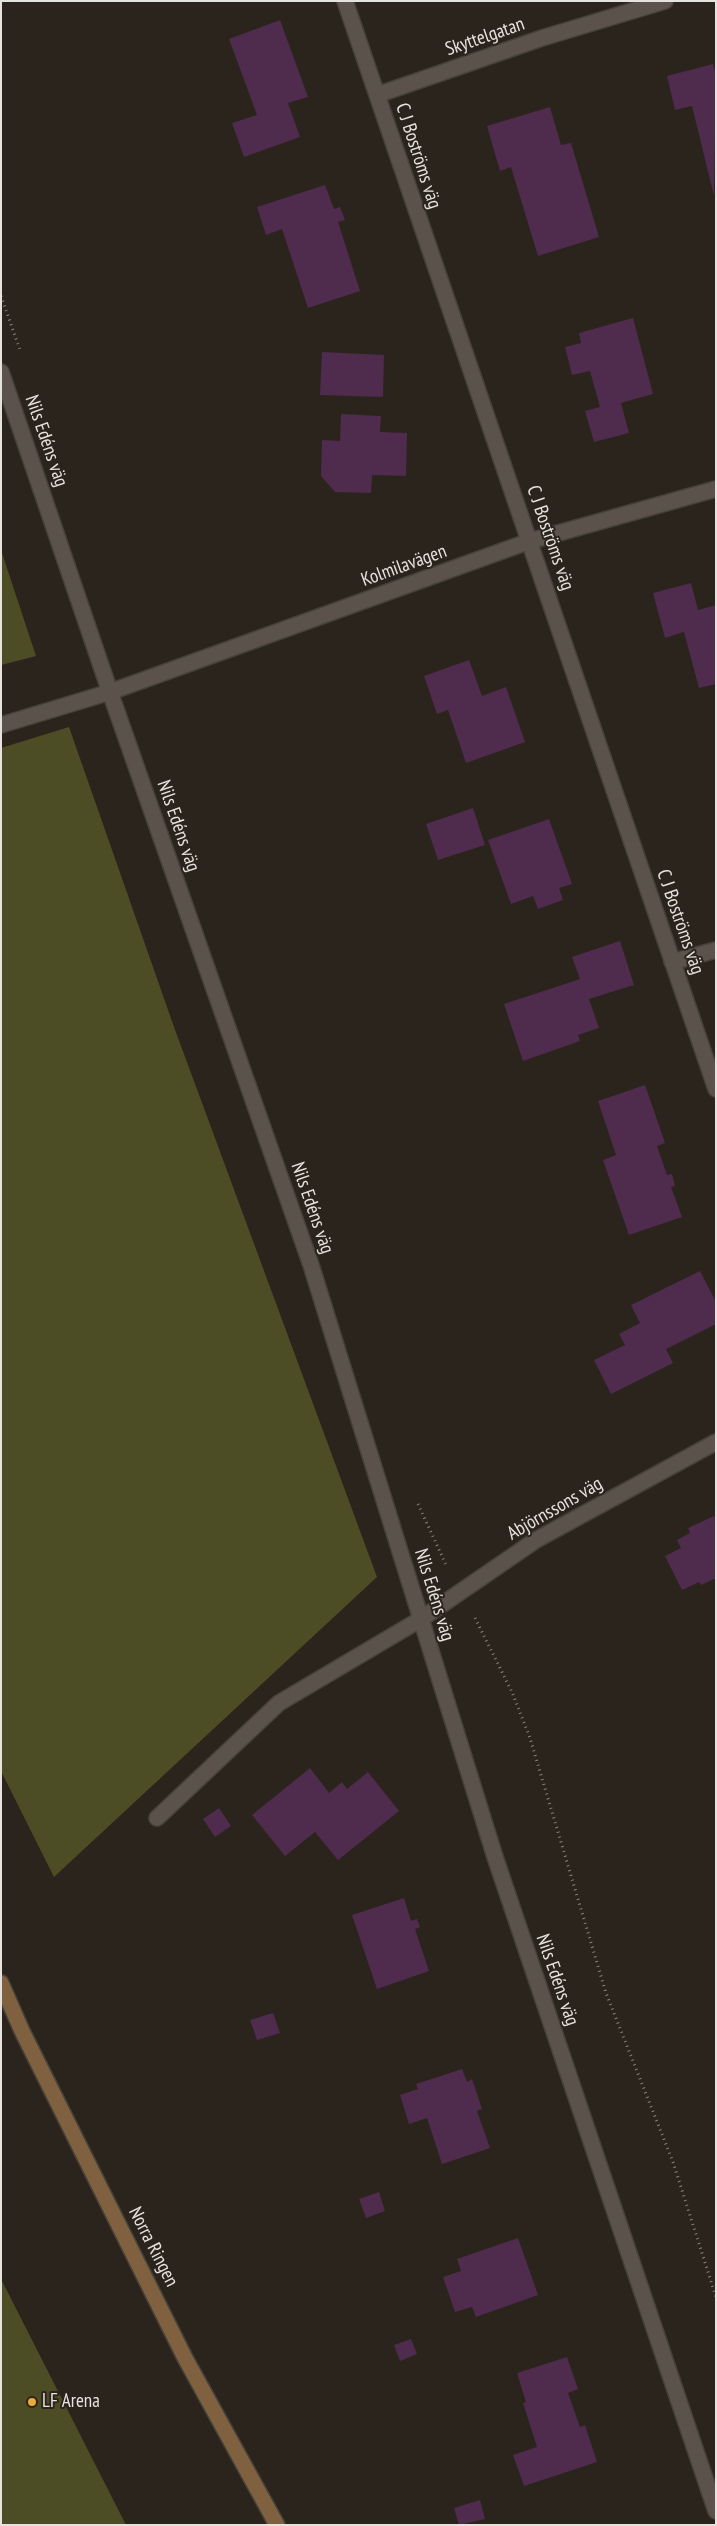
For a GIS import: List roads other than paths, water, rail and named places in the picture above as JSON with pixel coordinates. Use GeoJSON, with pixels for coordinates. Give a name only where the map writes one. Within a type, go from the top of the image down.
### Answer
{"type":"FeatureCollection","features":[{"type":"Feature","properties":{"kind":"main road","name":"Norra Ringen"},"geometry":{"type":"LineString","coordinates":[[1,1983],[22,2031],[181,2349],[277,2525]]}},
{"type":"Feature","properties":{"kind":"street","name":"C J Boströms väg"},"geometry":{"type":"LineString","coordinates":[[345,1],[716,1089]]}},
{"type":"Feature","properties":{"kind":"street","name":"Skyttelgatan"},"geometry":{"type":"LineString","coordinates":[[377,95],[542,38],[665,1]]}},
{"type":"Feature","properties":{"kind":"street","name":"Nils Edéns väg"},"geometry":{"type":"LineString","coordinates":[[1,372],[110,692],[311,1265],[495,1857],[716,2511]]}},
{"type":"Feature","properties":{"kind":"street","name":"Kolmilavägen"},"geometry":{"type":"LineString","coordinates":[[110,692],[530,541],[716,489]]}},
{"type":"Feature","properties":{"kind":"street"},"geometry":{"type":"LineString","coordinates":[[1,725],[110,692]]}},
{"type":"Feature","properties":{"kind":"street"},"geometry":{"type":"LineString","coordinates":[[672,962],[716,950]]}},
{"type":"Feature","properties":{"kind":"street","name":"Abjörnssons väg"},"geometry":{"type":"LineString","coordinates":[[157,1818],[278,1703],[421,1619],[536,1540],[716,1442]]}},
{"type":"Feature","properties":{"kind":"place","name":"LF Arena"},"geometry":{"type":"Point","coordinates":[32,2402]}}]}
